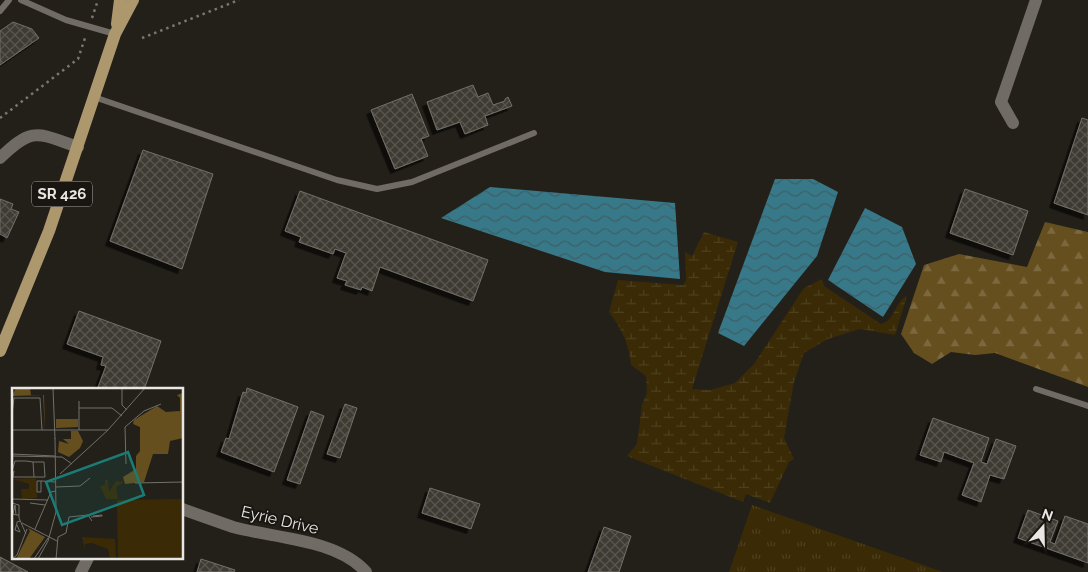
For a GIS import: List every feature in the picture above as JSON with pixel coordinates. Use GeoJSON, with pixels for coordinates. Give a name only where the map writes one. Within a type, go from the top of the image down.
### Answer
{"type":"FeatureCollection","features":[{"type":"Feature","properties":{"kind":"main road","name":"SR 426"},"geometry":{"type":"LineString","coordinates":[[115,34],[120,0]]}},
{"type":"Feature","properties":{"kind":"main road","name":"SR 426"},"geometry":{"type":"LineString","coordinates":[[0,351],[31,278],[78,147],[115,34],[133,0]]}},
{"type":"Feature","properties":{"kind":"street"},"geometry":{"type":"LineString","coordinates":[[1013,123],[1002,102],[1036,0]]}},
{"type":"Feature","properties":{"kind":"street"},"geometry":{"type":"LineString","coordinates":[[0,158],[16,142],[30,134],[42,134],[78,147]]}},
{"type":"Feature","properties":{"kind":"street","name":"Eyrie Drive"},"geometry":{"type":"LineString","coordinates":[[184,510],[234,527],[328,548],[348,557],[366,572]]}},
{"type":"Feature","properties":{"kind":"street"},"geometry":{"type":"LineString","coordinates":[[81,572],[87,560]]}},
{"type":"Feature","properties":{"kind":"lane"},"geometry":{"type":"LineString","coordinates":[[0,11],[9,0]]}},
{"type":"Feature","properties":{"kind":"lane"},"geometry":{"type":"LineString","coordinates":[[21,0],[66,20],[115,34]]}},
{"type":"Feature","properties":{"kind":"lane"},"geometry":{"type":"LineString","coordinates":[[94,97],[337,180],[377,188],[412,182],[534,133]]}},
{"type":"Feature","properties":{"kind":"lane"},"geometry":{"type":"LineString","coordinates":[[1036,389],[1088,406]]}},
{"type":"Feature","properties":{"kind":"path"},"geometry":{"type":"LineString","coordinates":[[93,15],[98,0]]}},
{"type":"Feature","properties":{"kind":"path"},"geometry":{"type":"LineString","coordinates":[[142,38],[240,0]]}},
{"type":"Feature","properties":{"kind":"path"},"geometry":{"type":"LineString","coordinates":[[0,118],[78,59],[86,36]]}},
{"type":"Feature","properties":{"kind":"green space"},"geometry":{"type":"Polygon","coordinates":[[[1045,222],[1088,232],[1088,387],[995,353],[975,355],[951,352],[932,364],[914,353],[901,334],[924,265],[959,254],[1027,267],[1045,222]]]}},
{"type":"Feature","properties":{"kind":"green space"},"geometry":{"type":"Polygon","coordinates":[[[704,232],[738,242],[692,389],[710,390],[735,383],[754,364],[804,288],[822,279],[824,286],[881,324],[889,319],[900,302],[907,296],[895,335],[860,329],[828,339],[804,353],[794,382],[784,438],[794,459],[789,462],[770,503],[746,494],[743,502],[627,456],[637,444],[642,405],[647,392],[646,376],[631,365],[629,350],[624,337],[618,324],[609,312],[618,280],[683,285],[686,280],[685,252],[692,256],[704,232]]]}},
{"type":"Feature","properties":{"kind":"green space"},"geometry":{"type":"Polygon","coordinates":[[[752,505],[943,572],[729,572],[752,505]]]}},
{"type":"Feature","properties":{"kind":"water"},"geometry":{"type":"Polygon","coordinates":[[[775,179],[813,179],[838,192],[817,256],[744,346],[718,333],[775,179]]]}},
{"type":"Feature","properties":{"kind":"water"},"geometry":{"type":"Polygon","coordinates":[[[490,187],[675,203],[680,279],[605,272],[441,218],[490,187]]]}},
{"type":"Feature","properties":{"kind":"water"},"geometry":{"type":"Polygon","coordinates":[[[865,208],[902,227],[916,264],[883,317],[828,280],[865,208]]]}},
{"type":"Feature","properties":{"kind":"building"},"geometry":{"type":"Polygon","coordinates":[[[13,22],[32,29],[39,38],[0,65],[0,31],[13,22]]]}},
{"type":"Feature","properties":{"kind":"building"},"geometry":{"type":"Polygon","coordinates":[[[473,85],[478,97],[488,93],[493,105],[505,101],[508,97],[512,106],[485,116],[488,125],[465,134],[460,122],[437,130],[427,102],[473,85]]]}},
{"type":"Feature","properties":{"kind":"building"},"geometry":{"type":"Polygon","coordinates":[[[412,94],[429,136],[421,139],[428,156],[395,169],[371,110],[412,94]]]}},
{"type":"Feature","properties":{"kind":"building"},"geometry":{"type":"Polygon","coordinates":[[[1082,118],[1088,120],[1088,215],[1054,203],[1082,118]]]}},
{"type":"Feature","properties":{"kind":"building"},"geometry":{"type":"Polygon","coordinates":[[[143,150],[213,174],[182,269],[110,241],[143,150]]]}},
{"type":"Feature","properties":{"kind":"building"},"geometry":{"type":"Polygon","coordinates":[[[965,189],[1028,211],[1013,255],[950,233],[965,189]]]}},
{"type":"Feature","properties":{"kind":"building"},"geometry":{"type":"Polygon","coordinates":[[[300,191],[488,260],[473,301],[380,267],[372,291],[362,287],[361,290],[345,285],[347,281],[337,278],[346,253],[335,249],[333,254],[299,242],[301,237],[285,231],[300,191]]]}},
{"type":"Feature","properties":{"kind":"building"},"geometry":{"type":"Polygon","coordinates":[[[0,199],[13,204],[11,209],[19,212],[7,238],[0,234],[0,199]]]}},
{"type":"Feature","properties":{"kind":"building"},"geometry":{"type":"Polygon","coordinates":[[[79,311],[161,341],[145,388],[98,388],[106,366],[101,365],[103,357],[67,344],[79,311]]]}},
{"type":"Feature","properties":{"kind":"building"},"geometry":{"type":"Polygon","coordinates":[[[247,388],[298,407],[274,472],[221,452],[226,438],[229,439],[243,392],[246,393],[247,388]]]}},
{"type":"Feature","properties":{"kind":"building"},"geometry":{"type":"Polygon","coordinates":[[[345,404],[357,408],[340,458],[327,454],[345,404]]]}},
{"type":"Feature","properties":{"kind":"building"},"geometry":{"type":"Polygon","coordinates":[[[311,411],[324,416],[300,484],[287,480],[311,411]]]}},
{"type":"Feature","properties":{"kind":"building"},"geometry":{"type":"Polygon","coordinates":[[[933,418],[989,438],[981,462],[987,464],[996,439],[1016,446],[1004,479],[990,475],[981,502],[962,495],[974,463],[944,452],[941,462],[920,455],[933,418]]]}},
{"type":"Feature","properties":{"kind":"building"},"geometry":{"type":"Polygon","coordinates":[[[430,488],[480,504],[471,529],[422,513],[430,488]]]}},
{"type":"Feature","properties":{"kind":"building"},"geometry":{"type":"Polygon","coordinates":[[[1028,510],[1058,521],[1050,542],[1055,544],[1065,516],[1088,524],[1088,563],[1018,538],[1028,510]]]}},
{"type":"Feature","properties":{"kind":"building"},"geometry":{"type":"Polygon","coordinates":[[[604,527],[631,536],[619,572],[588,572],[604,527]]]}},
{"type":"Feature","properties":{"kind":"building"},"geometry":{"type":"Polygon","coordinates":[[[0,557],[28,572],[0,572],[0,557]]]}},
{"type":"Feature","properties":{"kind":"building"},"geometry":{"type":"Polygon","coordinates":[[[201,559],[235,570],[234,572],[197,572],[201,559]]]}}]}
